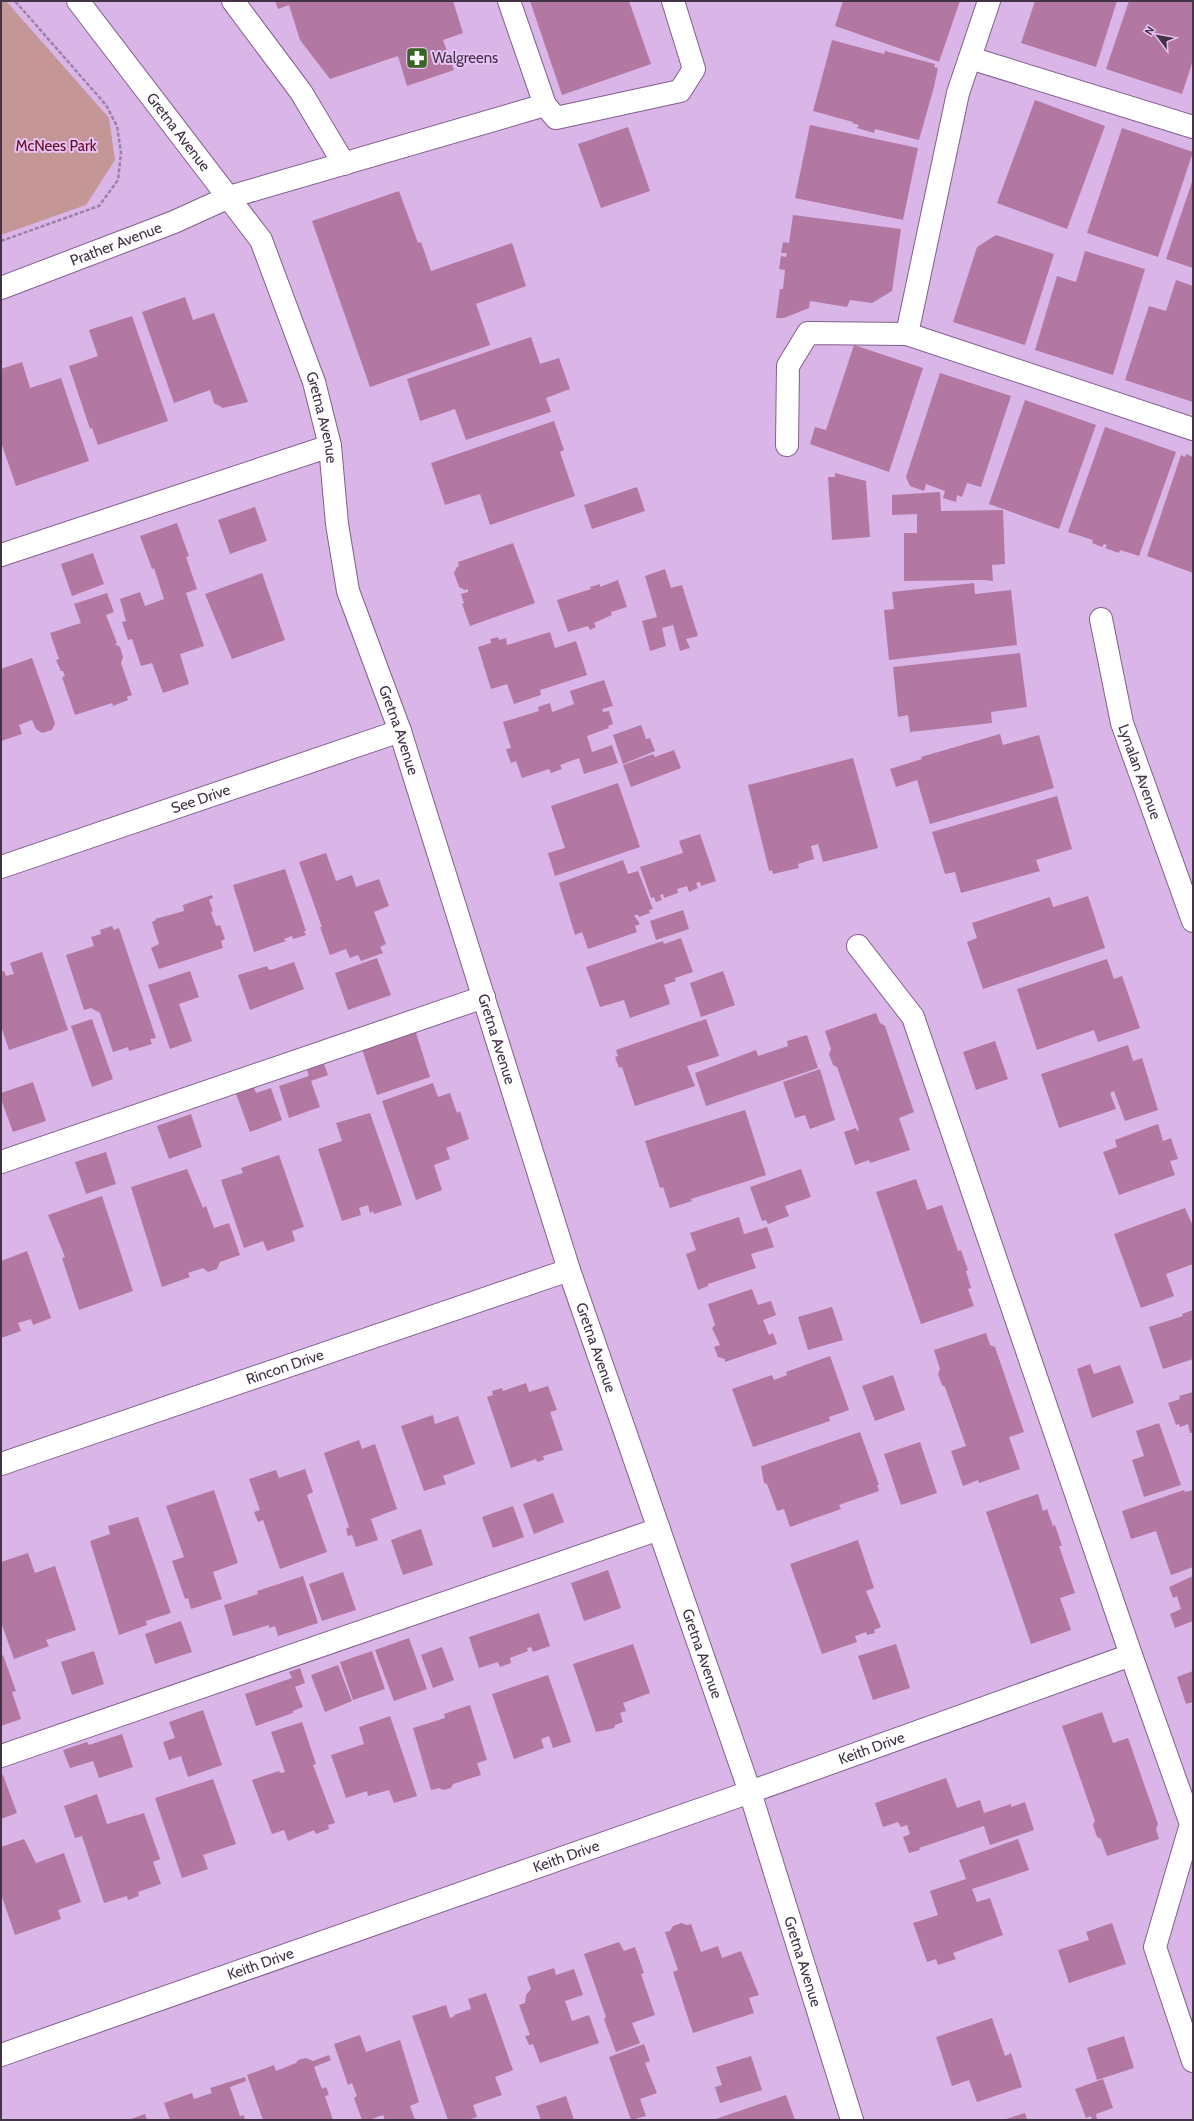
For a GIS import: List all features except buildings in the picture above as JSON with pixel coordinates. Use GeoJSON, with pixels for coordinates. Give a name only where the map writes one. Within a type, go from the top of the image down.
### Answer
{"type":"FeatureCollection","features":[{"type":"Feature","properties":{"kind":"street","name":"Gretna Avenue"},"geometry":{"type":"LineString","coordinates":[[78,1],[229,197],[260,240],[314,382],[330,446],[337,524],[348,591],[400,731],[569,1270],[750,1792],[852,2120]]}},
{"type":"Feature","properties":{"kind":"street"},"geometry":{"type":"LineString","coordinates":[[233,1],[301,92],[344,164]]}},
{"type":"Feature","properties":{"kind":"street"},"geometry":{"type":"LineString","coordinates":[[508,1],[545,105],[556,118],[680,91],[694,69],[673,1]]}},
{"type":"Feature","properties":{"kind":"street"},"geometry":{"type":"LineString","coordinates":[[907,334],[958,93],[989,1]]}},
{"type":"Feature","properties":{"kind":"street"},"geometry":{"type":"LineString","coordinates":[[970,58],[1193,127]]}},
{"type":"Feature","properties":{"kind":"street","name":"Prather Avenue"},"geometry":{"type":"LineString","coordinates":[[1,288],[174,222],[229,197],[545,105]]}},
{"type":"Feature","properties":{"kind":"street"},"geometry":{"type":"LineString","coordinates":[[787,445],[788,366],[808,333],[907,334],[1193,429]]}},
{"type":"Feature","properties":{"kind":"street"},"geometry":{"type":"LineString","coordinates":[[1,555],[330,446]]}},
{"type":"Feature","properties":{"kind":"street","name":"Lynalan Avenue"},"geometry":{"type":"LineString","coordinates":[[1102,619],[1122,722],[1193,921]]}},
{"type":"Feature","properties":{"kind":"street","name":"See Drive"},"geometry":{"type":"LineString","coordinates":[[1,866],[400,731]]}},
{"type":"Feature","properties":{"kind":"street"},"geometry":{"type":"LineString","coordinates":[[858,946],[913,1017],[1131,1655],[1191,1824],[1155,1947],[1193,2061]]}},
{"type":"Feature","properties":{"kind":"street"},"geometry":{"type":"LineString","coordinates":[[1,1162],[484,997]]}},
{"type":"Feature","properties":{"kind":"street","name":"Rincon Drive"},"geometry":{"type":"LineString","coordinates":[[1,1464],[569,1270]]}},
{"type":"Feature","properties":{"kind":"street"},"geometry":{"type":"LineString","coordinates":[[1,1756],[659,1529]]}},
{"type":"Feature","properties":{"kind":"street","name":"Keith Drive"},"geometry":{"type":"LineString","coordinates":[[1,2056],[750,1792],[1131,1655]]}},
{"type":"Feature","properties":{"kind":"path"},"geometry":{"type":"LineString","coordinates":[[1,241],[99,206],[118,180],[121,153],[117,126],[106,106],[15,1]]}},
{"type":"Feature","properties":{"kind":"green space","name":"McNees Park"},"geometry":{"type":"Polygon","coordinates":[[[1,1],[6,1],[109,118],[115,160],[86,205],[1,235],[1,1]]]}},
{"type":"Feature","properties":{"kind":"place","name":"Walgreens"},"geometry":{"type":"Point","coordinates":[417,58]}}]}
